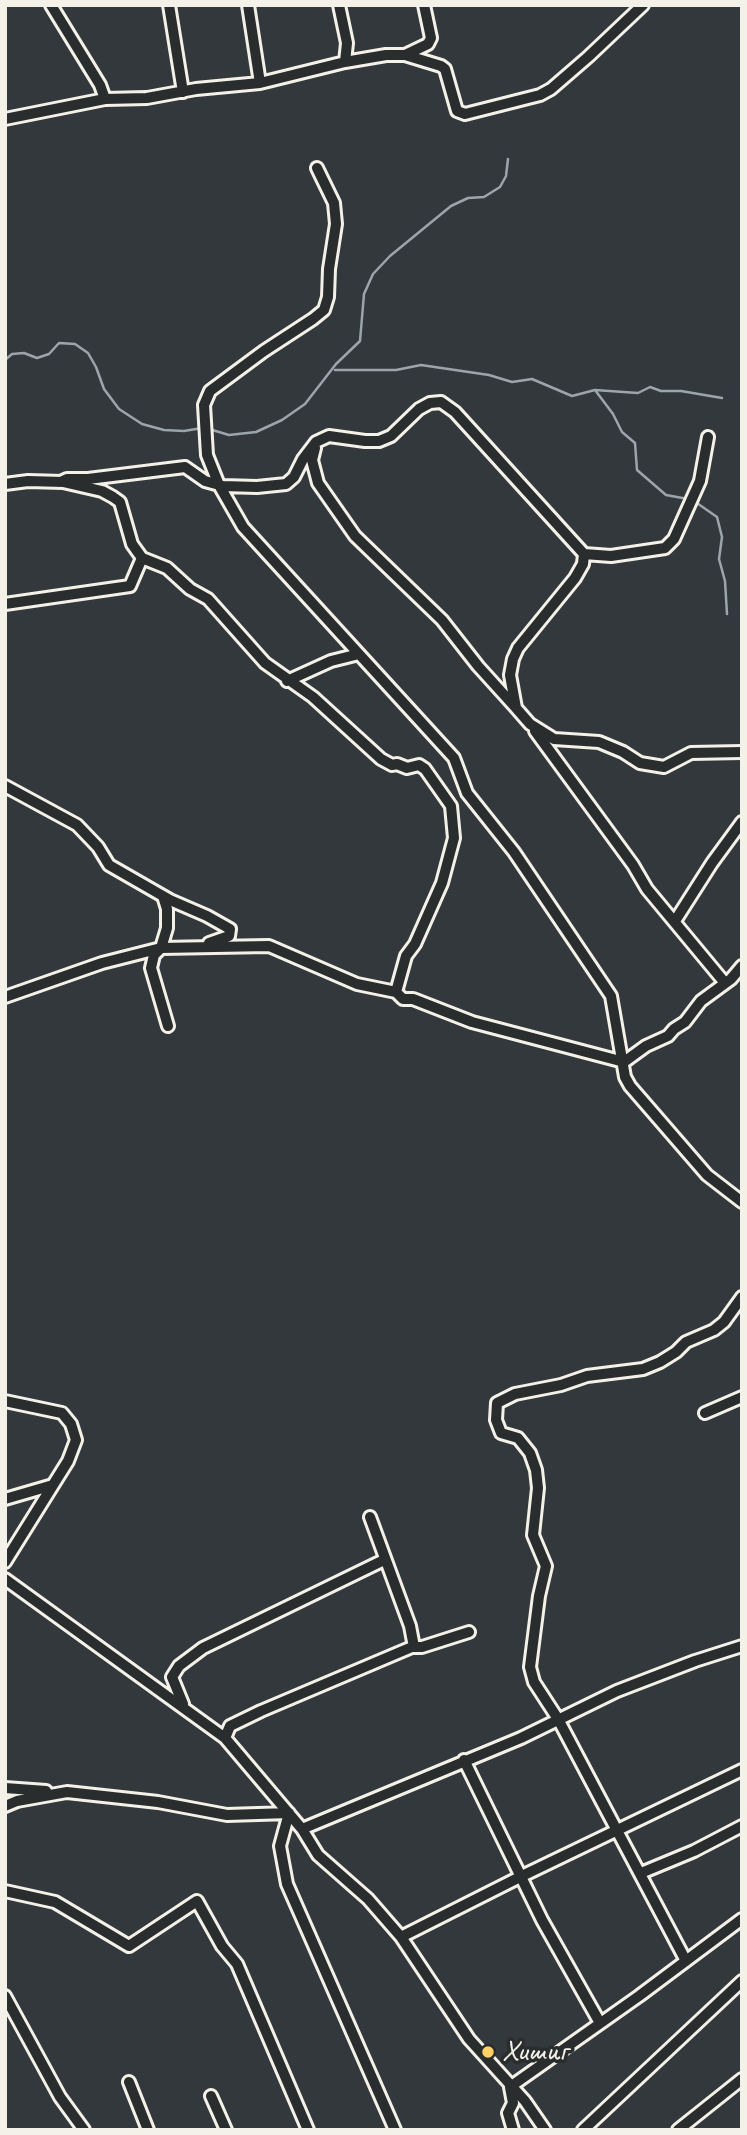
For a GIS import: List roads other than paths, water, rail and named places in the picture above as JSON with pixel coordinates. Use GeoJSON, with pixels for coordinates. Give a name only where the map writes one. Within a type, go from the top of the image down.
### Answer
{"type":"FeatureCollection","features":[{"type":"Feature","properties":{"kind":"street"},"geometry":{"type":"LineString","coordinates":[[51,5],[106,99]]}},
{"type":"Feature","properties":{"kind":"street"},"geometry":{"type":"LineString","coordinates":[[170,5],[183,92]]}},
{"type":"Feature","properties":{"kind":"street"},"geometry":{"type":"LineString","coordinates":[[248,5],[260,83]]}},
{"type":"Feature","properties":{"kind":"street"},"geometry":{"type":"LineString","coordinates":[[339,5],[347,43],[345,62]]}},
{"type":"Feature","properties":{"kind":"street"},"geometry":{"type":"LineString","coordinates":[[405,55],[428,44],[430,38],[424,5]]}},
{"type":"Feature","properties":{"kind":"street"},"geometry":{"type":"LineString","coordinates":[[5,119],[106,99],[147,98],[260,83],[386,55],[405,55],[441,66],[445,69],[457,111],[465,114],[540,95],[551,89],[643,5]]}},
{"type":"Feature","properties":{"kind":"street"},"geometry":{"type":"LineString","coordinates":[[317,168],[334,203],[335,214],[335,240],[324,310],[210,391],[204,405],[207,455],[219,485],[243,527],[454,758],[467,793],[514,852],[611,996],[625,1077],[629,1086],[707,1175],[742,1202]]}},
{"type":"Feature","properties":{"kind":"street"},"geometry":{"type":"LineString","coordinates":[[61,482],[66,479],[88,479],[185,467],[205,481],[219,485],[257,487],[286,484],[294,477],[316,442],[329,436],[379,441],[391,436],[430,403],[441,402],[455,412],[583,554],[583,564],[575,579],[518,648],[510,675],[516,708]]}},
{"type":"Feature","properties":{"kind":"street"},"geometry":{"type":"LineString","coordinates":[[583,554],[611,556],[665,548],[674,540],[701,481],[708,437]]}},
{"type":"Feature","properties":{"kind":"street"},"geometry":{"type":"LineString","coordinates":[[316,442],[312,460],[318,483],[349,528],[442,620],[478,666],[530,724],[633,864],[647,889],[725,983]]}},
{"type":"Feature","properties":{"kind":"street"},"geometry":{"type":"LineString","coordinates":[[5,484],[28,481],[61,482],[102,491],[120,502],[132,544],[142,558],[167,568],[190,589],[208,598],[265,663],[313,697],[381,759],[392,765],[407,768],[419,765],[425,769],[451,806],[454,838],[448,867],[415,944],[406,956],[396,992]]}},
{"type":"Feature","properties":{"kind":"street"},"geometry":{"type":"LineString","coordinates":[[5,604],[130,586],[142,558]]}},
{"type":"Feature","properties":{"kind":"street"},"geometry":{"type":"LineString","coordinates":[[287,681],[331,662],[359,654]]}},
{"type":"Feature","properties":{"kind":"street"},"geometry":{"type":"LineString","coordinates":[[530,724],[554,738],[599,742],[640,763],[664,767],[691,753],[742,752]]}},
{"type":"Feature","properties":{"kind":"street"},"geometry":{"type":"LineString","coordinates":[[5,786],[77,825],[98,847],[109,865],[163,896],[230,929],[229,936],[198,946]]}},
{"type":"Feature","properties":{"kind":"street"},"geometry":{"type":"LineString","coordinates":[[675,921],[742,822]]}},
{"type":"Feature","properties":{"kind":"street"},"geometry":{"type":"LineString","coordinates":[[163,896],[167,909],[167,928],[151,968],[168,1026]]}},
{"type":"Feature","properties":{"kind":"street"},"geometry":{"type":"LineString","coordinates":[[5,997],[103,963],[161,948],[269,946],[357,984],[396,992],[404,999],[414,999],[472,1022],[624,1062]]}},
{"type":"Feature","properties":{"kind":"street"},"geometry":{"type":"LineString","coordinates":[[624,1062],[646,1046],[668,1036],[685,1022],[701,1001],[742,966]]}},
{"type":"Feature","properties":{"kind":"street"},"geometry":{"type":"LineString","coordinates":[[686,1961],[642,1873],[615,1830],[558,1719],[534,1682],[530,1667],[539,1596],[546,1566],[533,1535],[538,1488],[536,1470],[530,1454],[518,1438],[501,1433],[496,1420],[497,1403],[515,1394],[561,1385],[587,1376],[643,1369],[660,1362],[686,1342],[714,1330],[724,1322],[742,1297]]}},
{"type":"Feature","properties":{"kind":"street"},"geometry":{"type":"LineString","coordinates":[[705,1413],[742,1397]]}},
{"type":"Feature","properties":{"kind":"street"},"geometry":{"type":"LineString","coordinates":[[5,1401],[62,1413],[71,1424],[76,1440],[68,1461],[5,1562]]}},
{"type":"Feature","properties":{"kind":"street"},"geometry":{"type":"LineString","coordinates":[[5,1499],[53,1485]]}},
{"type":"Feature","properties":{"kind":"street"},"geometry":{"type":"LineString","coordinates":[[370,1517],[410,1626],[414,1647]]}},
{"type":"Feature","properties":{"kind":"street"},"geometry":{"type":"LineString","coordinates":[[184,1707],[172,1677],[179,1666],[203,1648],[384,1560]]}},
{"type":"Feature","properties":{"kind":"street"},"geometry":{"type":"LineString","coordinates":[[5,1579],[225,1738],[302,1829],[318,1855],[368,1899],[401,1937],[469,2039],[525,2101],[545,2130]]}},
{"type":"Feature","properties":{"kind":"street"},"geometry":{"type":"LineString","coordinates":[[225,1738],[230,1726],[261,1711],[414,1647],[422,1647],[469,1632]]}},
{"type":"Feature","properties":{"kind":"street"},"geometry":{"type":"LineString","coordinates":[[302,1829],[521,1738],[617,1691],[742,1646]]}},
{"type":"Feature","properties":{"kind":"street"},"geometry":{"type":"LineString","coordinates":[[464,1760],[542,1920],[600,2023]]}},
{"type":"Feature","properties":{"kind":"street"},"geometry":{"type":"LineString","coordinates":[[401,1937],[742,1770]]}},
{"type":"Feature","properties":{"kind":"street"},"geometry":{"type":"LineString","coordinates":[[5,1788],[159,1802],[228,1815],[289,1813]]}},
{"type":"Feature","properties":{"kind":"street"},"geometry":{"type":"LineString","coordinates":[[5,1806],[16,1801],[66,1792]]}},
{"type":"Feature","properties":{"kind":"street"},"geometry":{"type":"LineString","coordinates":[[289,1813],[280,1846],[287,1884],[395,2130]]}},
{"type":"Feature","properties":{"kind":"street"},"geometry":{"type":"LineString","coordinates":[[642,1873],[694,1851],[742,1826]]}},
{"type":"Feature","properties":{"kind":"street"},"geometry":{"type":"LineString","coordinates":[[5,1891],[55,1902],[130,1946],[197,1901],[222,1946],[237,1964],[308,2130]]}},
{"type":"Feature","properties":{"kind":"street"},"geometry":{"type":"LineString","coordinates":[[510,2087],[742,1919]]}},
{"type":"Feature","properties":{"kind":"street"},"geometry":{"type":"LineString","coordinates":[[583,2130],[742,1981]]}},
{"type":"Feature","properties":{"kind":"street"},"geometry":{"type":"LineString","coordinates":[[5,1996],[60,2096],[84,2130]]}},
{"type":"Feature","properties":{"kind":"street"},"geometry":{"type":"LineString","coordinates":[[678,2130],[742,2079]]}},
{"type":"Feature","properties":{"kind":"street"},"geometry":{"type":"LineString","coordinates":[[129,2082],[148,2130]]}},
{"type":"Feature","properties":{"kind":"street"},"geometry":{"type":"LineString","coordinates":[[510,2087],[513,2103],[508,2113],[513,2130]]}},
{"type":"Feature","properties":{"kind":"street"},"geometry":{"type":"LineString","coordinates":[[211,2096],[226,2130]]}},
{"type":"Feature","properties":{"kind":"waterway"},"geometry":{"type":"LineString","coordinates":[[209,429],[229,435],[256,432],[282,420],[305,404],[336,364],[360,341],[364,294],[373,274],[390,256],[451,206],[468,198],[484,197],[500,187],[506,176],[508,159]]}},
{"type":"Feature","properties":{"kind":"waterway"},"geometry":{"type":"LineString","coordinates":[[5,360],[12,354],[24,353],[37,358],[49,354],[59,343],[75,344],[88,353],[104,389],[119,409],[142,424],[164,430],[202,428]]}},
{"type":"Feature","properties":{"kind":"waterway"},"geometry":{"type":"LineString","coordinates":[[335,370],[396,370],[421,365],[489,375],[512,382],[532,379],[572,396],[595,390],[638,393],[650,387],[661,391],[681,391],[722,398]]}},
{"type":"Feature","properties":{"kind":"waterway"},"geometry":{"type":"LineString","coordinates":[[595,390],[613,414],[622,432],[635,443],[637,470],[666,495],[688,499]]}},
{"type":"Feature","properties":{"kind":"waterway"},"geometry":{"type":"LineString","coordinates":[[694,501],[717,517],[722,537],[719,559],[725,581],[727,614]]}},
{"type":"Feature","properties":{"kind":"place","name":"Хишиг"},"geometry":{"type":"Point","coordinates":[488,2052]}}]}
